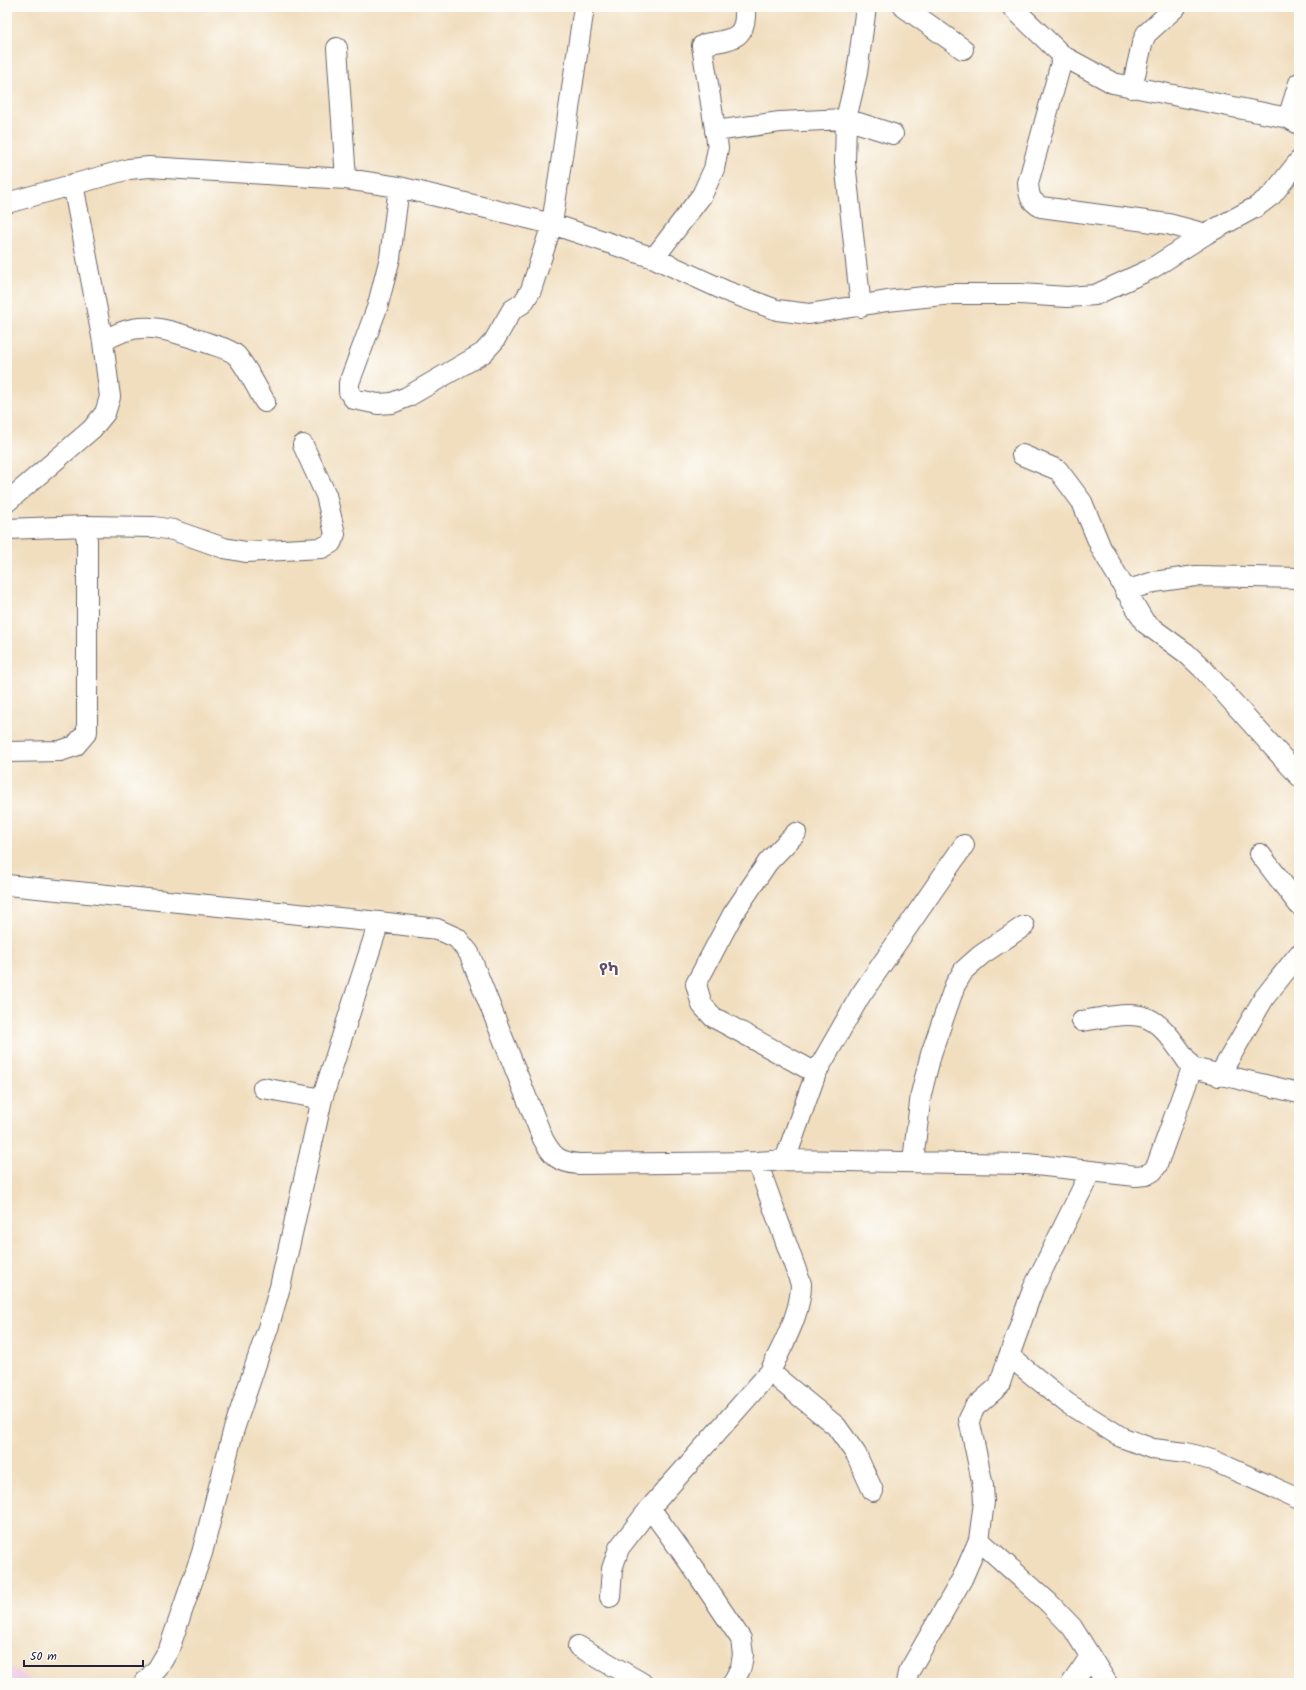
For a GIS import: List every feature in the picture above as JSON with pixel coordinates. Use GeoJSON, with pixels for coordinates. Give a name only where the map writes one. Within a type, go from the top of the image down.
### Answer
{"type":"FeatureCollection","features":[{"type":"Feature","properties":{"kind":"street"},"geometry":{"type":"LineString","coordinates":[[400,187],[390,258],[377,308],[349,383],[349,392],[354,399],[378,404],[392,404],[408,397],[483,353],[494,341],[512,310],[523,303],[531,290],[552,224],[584,7]]}},
{"type":"Feature","properties":{"kind":"street"},"geometry":{"type":"LineString","coordinates":[[654,258],[702,195],[714,169],[718,148],[702,46],[741,33],[745,24],[745,7]]}},
{"type":"Feature","properties":{"kind":"street"},"geometry":{"type":"LineString","coordinates":[[860,307],[845,162],[846,119],[857,73],[866,7]]}},
{"type":"Feature","properties":{"kind":"street"},"geometry":{"type":"LineString","coordinates":[[1012,7],[1063,56],[1113,83],[1294,121],[1299,83]]}},
{"type":"Feature","properties":{"kind":"street"},"geometry":{"type":"LineString","coordinates":[[1132,88],[1142,44],[1146,34],[1176,7]]}},
{"type":"Feature","properties":{"kind":"street"},"geometry":{"type":"LineString","coordinates":[[918,11],[963,49]]}},
{"type":"Feature","properties":{"kind":"street"},"geometry":{"type":"LineString","coordinates":[[337,48],[346,179]]}},
{"type":"Feature","properties":{"kind":"street"},"geometry":{"type":"LineString","coordinates":[[1063,56],[1028,183],[1029,195],[1032,202],[1041,207],[1168,224],[1206,234]]}},
{"type":"Feature","properties":{"kind":"street"},"geometry":{"type":"LineString","coordinates":[[715,131],[780,122],[846,119],[893,134]]}},
{"type":"Feature","properties":{"kind":"street"},"geometry":{"type":"LineString","coordinates":[[7,203],[129,169],[149,167],[346,179],[400,187],[552,224],[654,258],[726,291],[777,310],[809,314],[860,307],[887,301],[952,294],[1020,294],[1067,297],[1095,295],[1151,269],[1206,234],[1256,207],[1272,195],[1299,161]]}},
{"type":"Feature","properties":{"kind":"street"},"geometry":{"type":"LineString","coordinates":[[7,502],[92,429],[105,413],[110,397],[103,342],[73,184]]}},
{"type":"Feature","properties":{"kind":"street"},"geometry":{"type":"LineString","coordinates":[[103,342],[117,332],[132,328],[149,328],[168,330],[225,349],[236,355],[265,402]]}},
{"type":"Feature","properties":{"kind":"street"},"geometry":{"type":"LineString","coordinates":[[7,529],[84,526],[154,527],[173,530],[224,548],[246,552],[322,548],[331,543],[335,534],[326,495],[303,446]]}},
{"type":"Feature","properties":{"kind":"street"},"geometry":{"type":"LineString","coordinates":[[1022,455],[1058,470],[1082,502],[1101,548],[1145,623],[1186,653],[1202,668],[1299,776]]}},
{"type":"Feature","properties":{"kind":"street"},"geometry":{"type":"LineString","coordinates":[[7,752],[60,751],[75,746],[87,732],[87,540],[84,526]]}},
{"type":"Feature","properties":{"kind":"street"},"geometry":{"type":"LineString","coordinates":[[1125,591],[1154,582],[1196,576],[1299,578]]}},
{"type":"Feature","properties":{"kind":"street"},"geometry":{"type":"LineString","coordinates":[[796,833],[768,862],[733,914],[696,984],[702,1005],[713,1017],[816,1073]]}},
{"type":"Feature","properties":{"kind":"street"},"geometry":{"type":"LineString","coordinates":[[785,1160],[816,1073],[860,996],[964,845]]}},
{"type":"Feature","properties":{"kind":"street"},"geometry":{"type":"LineString","coordinates":[[1260,854],[1299,905]]}},
{"type":"Feature","properties":{"kind":"street"},"geometry":{"type":"LineString","coordinates":[[7,884],[379,922],[437,929],[457,938],[469,953],[543,1139],[551,1153],[564,1162],[579,1164],[757,1162],[785,1160],[913,1161],[1027,1164],[1136,1176],[1146,1175],[1153,1171],[1161,1155],[1192,1068]]}},
{"type":"Feature","properties":{"kind":"street"},"geometry":{"type":"LineString","coordinates":[[144,1683],[158,1668],[169,1649],[202,1553],[233,1432],[269,1325],[280,1287],[322,1099],[379,922]]}},
{"type":"Feature","properties":{"kind":"street"},"geometry":{"type":"LineString","coordinates":[[913,1161],[921,1094],[930,1054],[955,985],[964,970],[981,955],[1024,926]]}},
{"type":"Feature","properties":{"kind":"street"},"geometry":{"type":"LineString","coordinates":[[1219,1076],[1264,998],[1299,954]]}},
{"type":"Feature","properties":{"kind":"street"},"geometry":{"type":"LineString","coordinates":[[1082,1022],[1123,1014],[1139,1014],[1152,1019],[1170,1036],[1192,1068],[1219,1076],[1299,1093]]}},
{"type":"Feature","properties":{"kind":"street"},"geometry":{"type":"LineString","coordinates":[[263,1088],[322,1099]]}},
{"type":"Feature","properties":{"kind":"street"},"geometry":{"type":"LineString","coordinates":[[610,1597],[612,1569],[619,1548],[650,1508],[770,1372],[801,1298],[802,1284],[757,1162]]}},
{"type":"Feature","properties":{"kind":"street"},"geometry":{"type":"LineString","coordinates":[[911,1680],[962,1579],[979,1540],[984,1502],[983,1486],[969,1419],[975,1407],[999,1386],[1033,1289],[1092,1170]]}},
{"type":"Feature","properties":{"kind":"street"},"geometry":{"type":"LineString","coordinates":[[1009,1356],[1067,1402],[1121,1437],[1153,1449],[1212,1460],[1299,1499]]}},
{"type":"Feature","properties":{"kind":"street"},"geometry":{"type":"LineString","coordinates":[[770,1372],[836,1426],[856,1454],[873,1491]]}},
{"type":"Feature","properties":{"kind":"street"},"geometry":{"type":"LineString","coordinates":[[650,1508],[694,1569],[740,1639],[743,1655],[741,1667],[733,1683]]}},
{"type":"Feature","properties":{"kind":"street"},"geometry":{"type":"LineString","coordinates":[[979,1540],[1049,1603],[1072,1627],[1107,1683]]}},
{"type":"Feature","properties":{"kind":"street"},"geometry":{"type":"LineString","coordinates":[[578,1646],[642,1683]]}},
{"type":"Feature","properties":{"kind":"street"},"geometry":{"type":"LineString","coordinates":[[1072,1683],[1090,1657]]}},
{"type":"Feature","properties":{"kind":"shaded area"},"geometry":{"type":"Polygon","coordinates":[[[7,1665],[37,1683],[7,1683],[7,1665]]]}},
{"type":"Feature","properties":{"kind":"district","name":"የካ"},"geometry":{"type":"Point","coordinates":[609,969]}}]}
